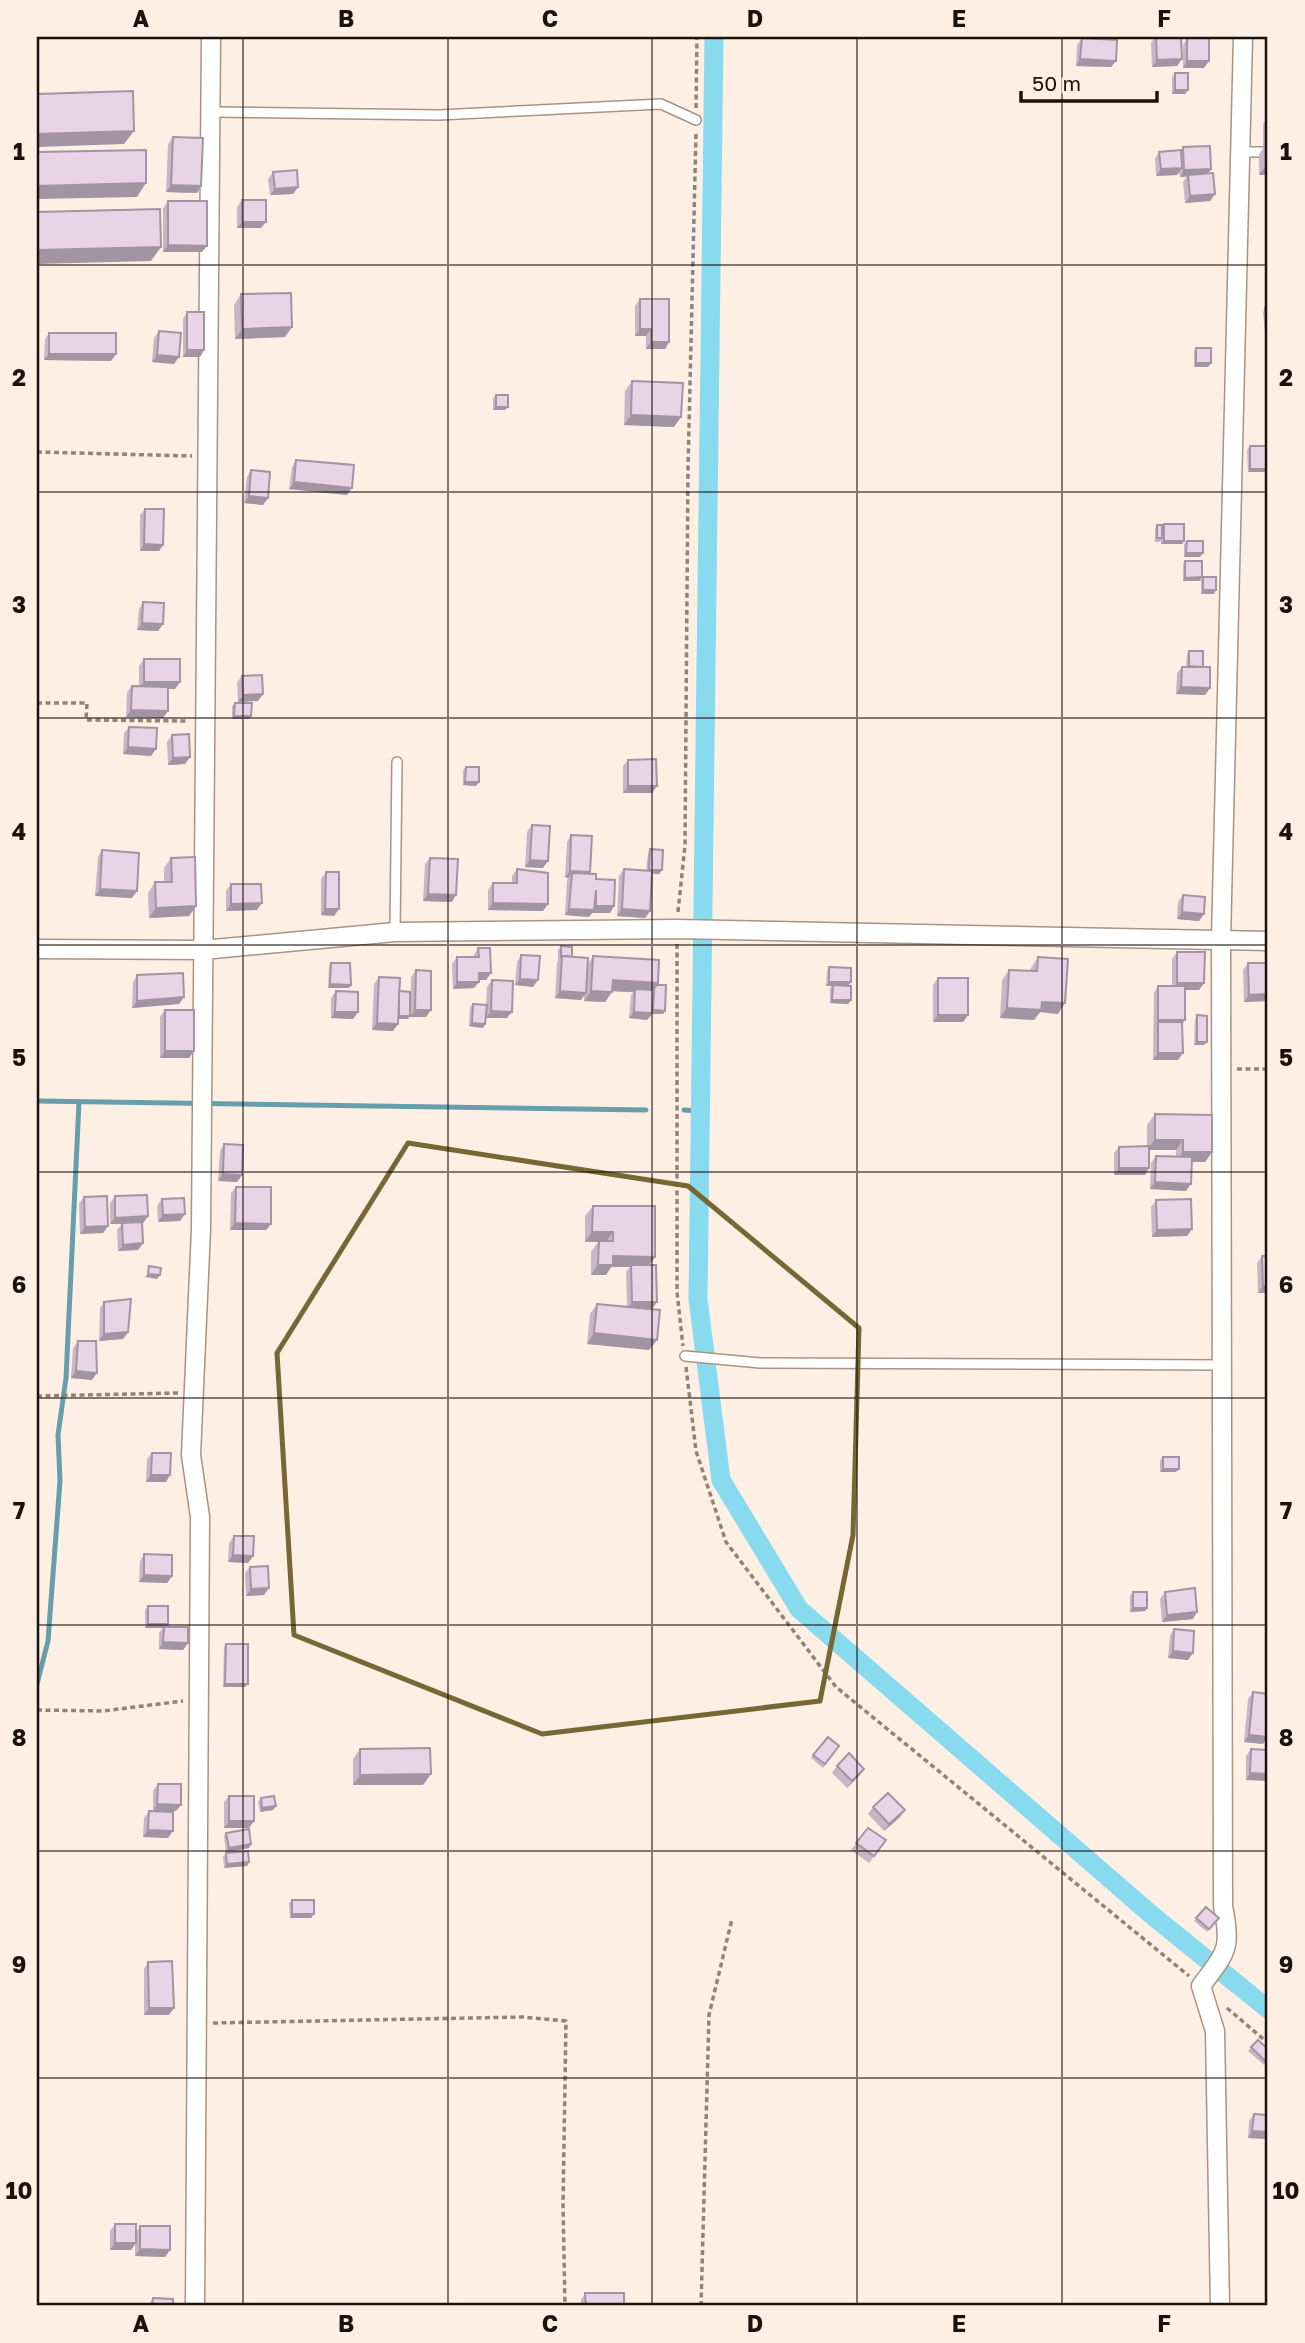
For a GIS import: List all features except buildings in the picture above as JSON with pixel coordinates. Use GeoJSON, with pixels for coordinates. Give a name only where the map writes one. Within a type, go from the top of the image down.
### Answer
{"type":"FeatureCollection","features":[{"type":"Feature","properties":{"kind":"street"},"geometry":{"type":"LineString","coordinates":[[195,2306],[200,1517],[191,1455],[191,1393],[201,1229],[200,1095],[212,37]]}},
{"type":"Feature","properties":{"kind":"street"},"geometry":{"type":"LineString","coordinates":[[1220,2306],[1215,2031],[1204,1983],[1225,1954],[1229,1937],[1223,1906],[1221,940],[1243,37]]}},
{"type":"Feature","properties":{"kind":"street"},"geometry":{"type":"LineString","coordinates":[[37,949],[202,950],[395,932],[677,929],[1268,941]]}},
{"type":"Feature","properties":{"kind":"lane"},"geometry":{"type":"LineString","coordinates":[[212,112],[439,115],[661,104],[696,120]]}},
{"type":"Feature","properties":{"kind":"lane"},"geometry":{"type":"LineString","coordinates":[[1241,152],[1268,152]]}},
{"type":"Feature","properties":{"kind":"lane"},"geometry":{"type":"LineString","coordinates":[[395,932],[397,762]]}},
{"type":"Feature","properties":{"kind":"lane"},"geometry":{"type":"LineString","coordinates":[[685,1356],[760,1363],[1222,1365]]}},
{"type":"Feature","properties":{"kind":"path"},"geometry":{"type":"LineString","coordinates":[[698,37],[688,468],[685,845],[677,929],[677,1292],[696,1451],[726,1542],[836,1686],[1204,1983],[1268,2043]]}},
{"type":"Feature","properties":{"kind":"path"},"geometry":{"type":"LineString","coordinates":[[37,452],[208,457]]}},
{"type":"Feature","properties":{"kind":"path"},"geometry":{"type":"LineString","coordinates":[[37,703],[87,703],[86,720],[205,721]]}},
{"type":"Feature","properties":{"kind":"path"},"geometry":{"type":"LineString","coordinates":[[1221,1069],[1268,1069]]}},
{"type":"Feature","properties":{"kind":"path"},"geometry":{"type":"LineString","coordinates":[[37,1396],[191,1393]]}},
{"type":"Feature","properties":{"kind":"path"},"geometry":{"type":"LineString","coordinates":[[37,1710],[103,1710],[199,1699]]}},
{"type":"Feature","properties":{"kind":"path"},"geometry":{"type":"LineString","coordinates":[[701,2306],[709,2015],[732,1919]]}},
{"type":"Feature","properties":{"kind":"path"},"geometry":{"type":"LineString","coordinates":[[195,2022],[284,2024],[522,2017],[566,2021],[562,2205],[565,2306]]}},
{"type":"Feature","properties":{"kind":"highlighted area"},"geometry":{"type":"Polygon","coordinates":[[[408,1143],[688,1186],[859,1328],[853,1535],[820,1701],[542,1734],[294,1635],[277,1353],[408,1143]]]}},
{"type":"Feature","properties":{"kind":"waterway"},"geometry":{"type":"LineString","coordinates":[[714,37],[698,1299],[721,1480],[799,1609],[1154,1917],[1268,2009]]}},
{"type":"Feature","properties":{"kind":"waterway"},"geometry":{"type":"LineString","coordinates":[[37,1101],[646,1110]]}},
{"type":"Feature","properties":{"kind":"waterway"},"geometry":{"type":"LineString","coordinates":[[37,1684],[48,1641],[60,1481],[58,1435],[66,1378],[79,1102]]}},
{"type":"Feature","properties":{"kind":"waterway"},"geometry":{"type":"LineString","coordinates":[[684,1110],[699,1111]]}}]}
